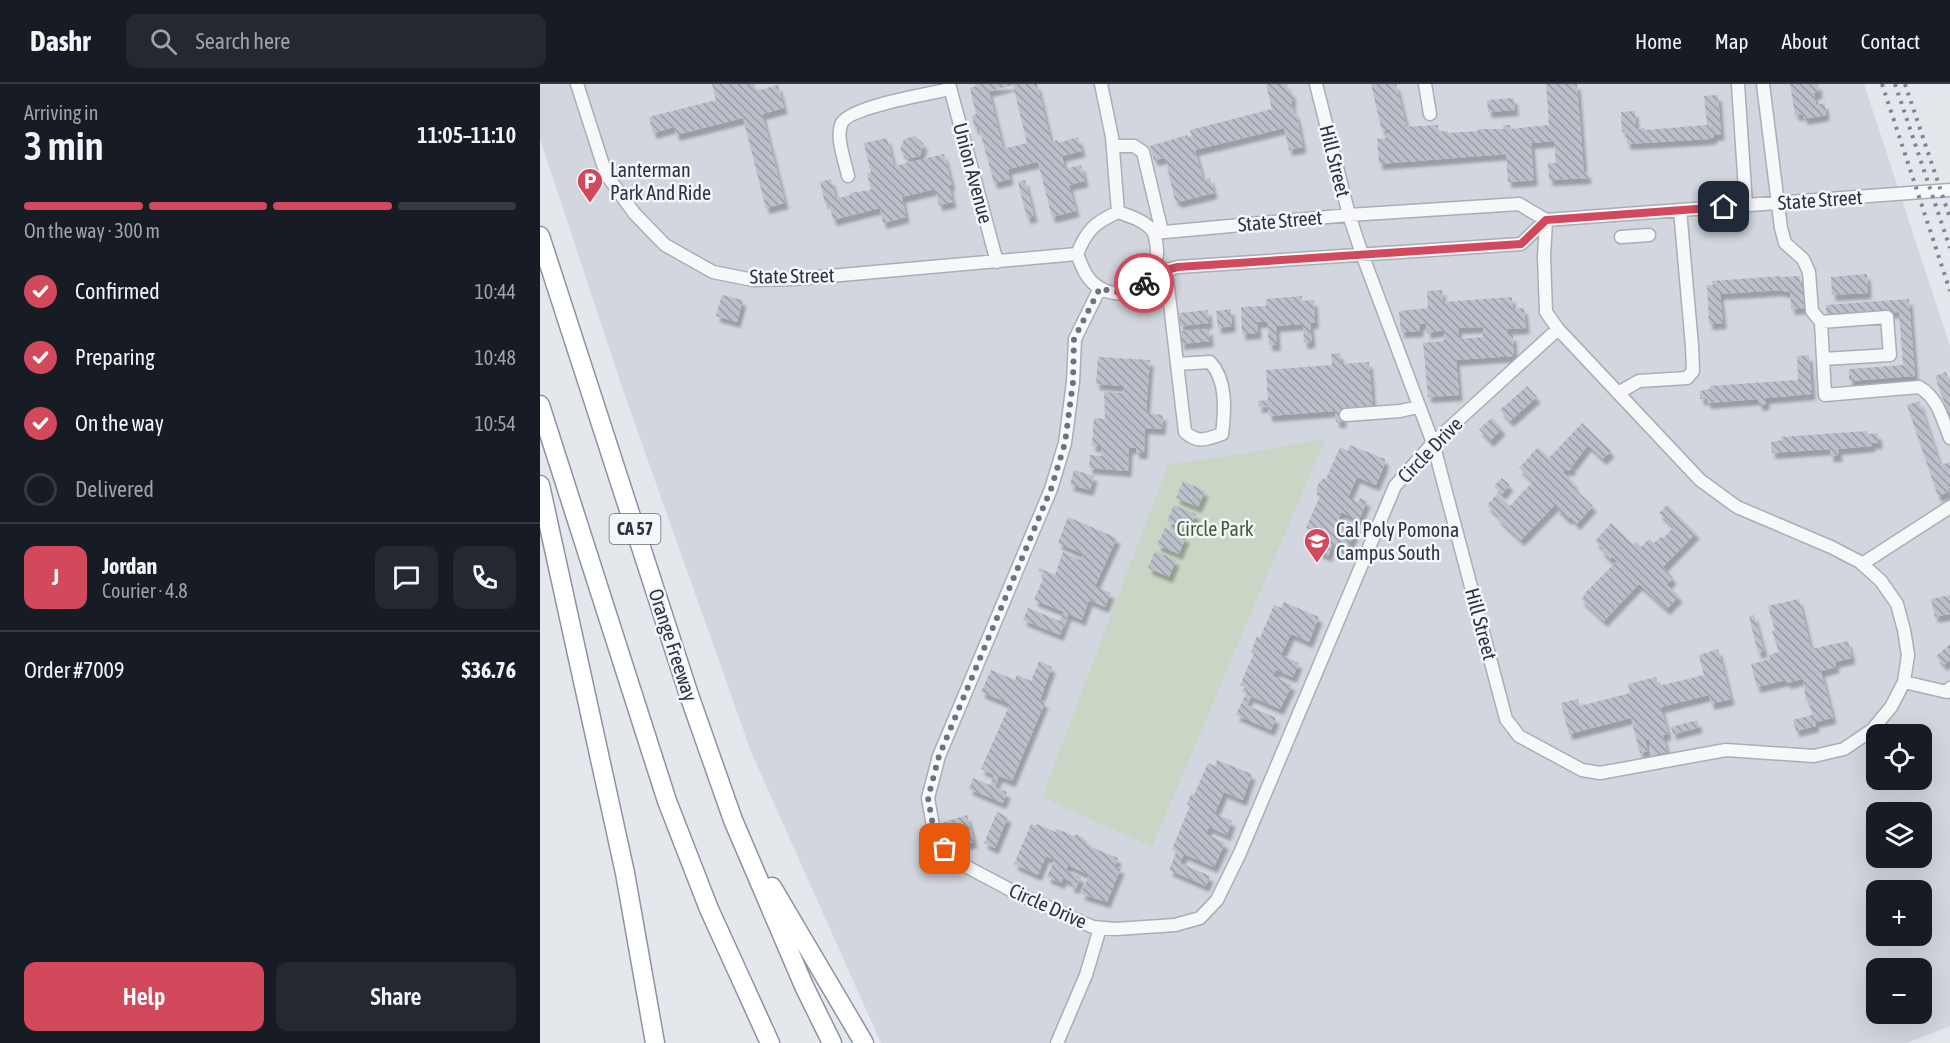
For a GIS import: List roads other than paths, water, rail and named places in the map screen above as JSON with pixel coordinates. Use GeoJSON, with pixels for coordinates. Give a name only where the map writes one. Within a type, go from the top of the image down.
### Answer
{"type":"FeatureCollection","features":[{"type":"Feature","properties":{"kind":"highway","name":"Orange Freeway"},"geometry":{"type":"LineString","coordinates":[[540,236],[689,695],[733,820],[804,986],[832,1043]]}},
{"type":"Feature","properties":{"kind":"highway","name":"CA 57"},"geometry":{"type":"LineString","coordinates":[[540,405],[667,801],[714,920],[770,1043]]}},
{"type":"Feature","properties":{"kind":"highway"},"geometry":{"type":"LineString","coordinates":[[540,485],[625,873],[655,1043]]}},
{"type":"Feature","properties":{"kind":"highway"},"geometry":{"type":"LineString","coordinates":[[733,820],[864,1043]]}},
{"type":"Feature","properties":{"kind":"street","name":"State Street"},"geometry":{"type":"LineString","coordinates":[[577,84],[606,174],[634,213],[665,244],[713,272],[753,280],[796,279],[1077,254]]}},
{"type":"Feature","properties":{"kind":"street"},"geometry":{"type":"LineString","coordinates":[[1101,84],[1113,146],[1118,212]]}},
{"type":"Feature","properties":{"kind":"street","name":"Hill Street"},"geometry":{"type":"LineString","coordinates":[[1316,84],[1349,215],[1433,443],[1506,719],[1519,736],[1582,770],[1600,773],[1726,750],[1814,756],[1844,749],[1872,730],[1891,707],[1904,682]]}},
{"type":"Feature","properties":{"kind":"street"},"geometry":{"type":"LineString","coordinates":[[1425,84],[1430,114]]}},
{"type":"Feature","properties":{"kind":"street"},"geometry":{"type":"LineString","coordinates":[[1738,84],[1746,205]]}},
{"type":"Feature","properties":{"kind":"street"},"geometry":{"type":"LineString","coordinates":[[1763,84],[1779,203],[1780,228],[1785,243],[1803,259],[1809,272],[1812,311],[1821,322],[1825,395],[1919,387],[1926,391],[1937,404],[1950,438]]}},
{"type":"Feature","properties":{"kind":"street","name":"Union Avenue"},"geometry":{"type":"LineString","coordinates":[[949,87],[997,262]]}},
{"type":"Feature","properties":{"kind":"street"},"geometry":{"type":"LineString","coordinates":[[848,176],[840,136],[841,123],[848,116],[863,109],[949,87]]}},
{"type":"Feature","properties":{"kind":"street"},"geometry":{"type":"LineString","coordinates":[[1113,146],[1134,146],[1143,152],[1158,232],[1160,271],[1177,364],[1185,432],[1192,439],[1205,440],[1222,434],[1225,410],[1220,372],[1210,362],[1177,364]]}},
{"type":"Feature","properties":{"kind":"street","name":"State Street"},"geometry":{"type":"LineString","coordinates":[[1158,232],[1349,215],[1519,204],[1546,220],[1950,190]]}},
{"type":"Feature","properties":{"kind":"street"},"geometry":{"type":"LineString","coordinates":[[1618,393],[1639,381],[1687,378],[1693,371],[1680,210]]}},
{"type":"Feature","properties":{"kind":"street"},"geometry":{"type":"LineString","coordinates":[[1158,232],[1140,220],[1118,212],[1098,221],[1084,236],[1077,254],[1084,273],[1100,288],[1117,294],[1138,289],[1160,271]]}},
{"type":"Feature","properties":{"kind":"street","name":"State Street"},"geometry":{"type":"LineString","coordinates":[[1160,271],[1178,267],[1521,244],[1546,220]]}},
{"type":"Feature","properties":{"kind":"street"},"geometry":{"type":"LineString","coordinates":[[1546,220],[1544,257],[1546,312],[1558,329],[1700,480],[1737,507],[1832,547],[1862,564],[1881,581],[1897,604],[1908,655],[1904,682],[1947,692],[1950,688]]}},
{"type":"Feature","properties":{"kind":"street"},"geometry":{"type":"LineString","coordinates":[[1621,237],[1649,235]]}},
{"type":"Feature","properties":{"kind":"street","name":"Circle Drive"},"geometry":{"type":"LineString","coordinates":[[1100,288],[1074,339],[1073,382],[1065,443],[1051,489],[939,756],[928,798],[935,837],[954,860],[1018,894],[1100,928],[1175,925],[1200,918],[1217,900],[1240,853],[1395,486],[1433,443],[1558,329]]}},
{"type":"Feature","properties":{"kind":"street"},"geometry":{"type":"LineString","coordinates":[[1821,322],[1887,317],[1890,356],[1823,359]]}},
{"type":"Feature","properties":{"kind":"street"},"geometry":{"type":"LineString","coordinates":[[1346,415],[1400,411],[1418,407]]}},
{"type":"Feature","properties":{"kind":"street"},"geometry":{"type":"LineString","coordinates":[[1862,564],[1950,507]]}},
{"type":"Feature","properties":{"kind":"street"},"geometry":{"type":"LineString","coordinates":[[1057,1043],[1086,975],[1100,928]]}},
{"type":"Feature","properties":{"kind":"railway"},"geometry":{"type":"LineString","coordinates":[[1882,84],[1950,291]]}},
{"type":"Feature","properties":{"kind":"railway"},"geometry":{"type":"LineString","coordinates":[[1895,84],[1950,248]]}},
{"type":"Feature","properties":{"kind":"railway"},"geometry":{"type":"LineString","coordinates":[[1905,84],[1950,218]]}},
{"type":"Feature","properties":{"kind":"place","name":"Lanterman Park And Ride"},"geometry":{"type":"Point","coordinates":[590,204]}},
{"type":"Feature","properties":{"kind":"place","name":"Cal Poly Pomona Campus South"},"geometry":{"type":"Point","coordinates":[1317,564]}},
{"type":"Feature","properties":{"kind":"park label","name":"Circle Park"},"geometry":{"type":"Point","coordinates":[1215,529]}}]}
